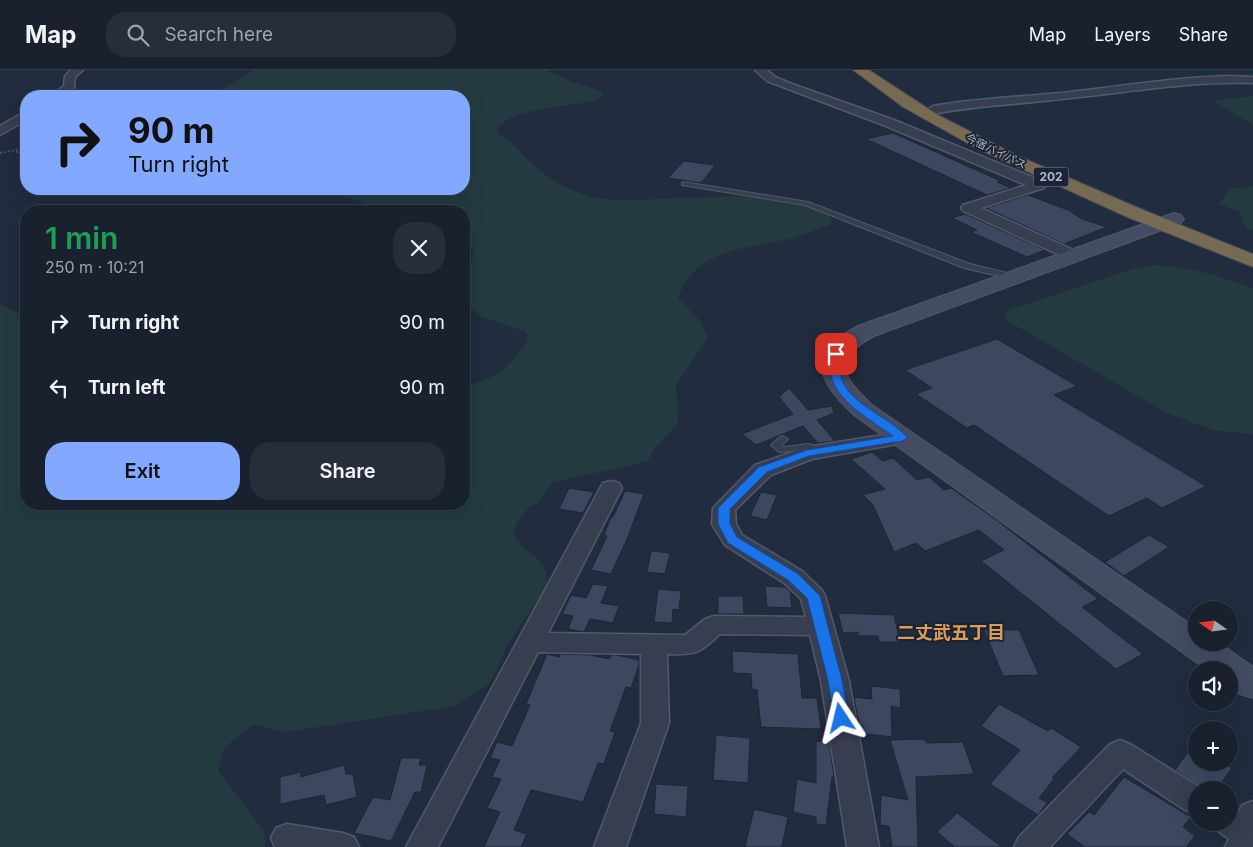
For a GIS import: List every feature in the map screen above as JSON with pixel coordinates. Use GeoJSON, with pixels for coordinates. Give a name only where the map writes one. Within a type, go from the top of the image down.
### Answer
{"type":"FeatureCollection","features":[{"type":"Feature","properties":{"kind":"highway","name":"今宿バイパス"},"geometry":{"type":"LineString","coordinates":[[860,70],[1001,154],[1167,221],[1253,261]]}},
{"type":"Feature","properties":{"kind":"highway","name":"今宿バイパス"},"geometry":{"type":"LineString","coordinates":[[874,70],[928,112]]}},
{"type":"Feature","properties":{"kind":"highway","name":"今宿バイパス"},"geometry":{"type":"LineString","coordinates":[[1167,221],[1253,248]]}},
{"type":"Feature","properties":{"kind":"street"},"geometry":{"type":"LineString","coordinates":[[65,90],[70,87],[70,76],[78,70]]}},
{"type":"Feature","properties":{"kind":"street"},"geometry":{"type":"LineString","coordinates":[[760,70],[772,79],[788,86],[890,123],[1039,185],[968,208],[1072,255]]}},
{"type":"Feature","properties":{"kind":"street"},"geometry":{"type":"LineString","coordinates":[[890,123],[956,105],[1163,84],[1253,80]]}},
{"type":"Feature","properties":{"kind":"street"},"geometry":{"type":"LineString","coordinates":[[0,131],[20,119]]}},
{"type":"Feature","properties":{"kind":"street"},"geometry":{"type":"LineString","coordinates":[[1167,221],[866,331],[848,341],[836,354],[833,365],[836,378],[844,393],[863,410],[1253,685]]}},
{"type":"Feature","properties":{"kind":"street"},"geometry":{"type":"LineString","coordinates":[[863,847],[835,680],[814,596],[793,577],[733,540],[724,524],[724,508],[763,470],[812,452],[902,438]]}},
{"type":"Feature","properties":{"kind":"street"},"geometry":{"type":"LineString","coordinates":[[422,847],[611,488]]}},
{"type":"Feature","properties":{"kind":"street"},"geometry":{"type":"LineString","coordinates":[[530,642],[691,645],[714,626],[821,626]]}},
{"type":"Feature","properties":{"kind":"street"},"geometry":{"type":"LineString","coordinates":[[610,847],[655,723],[654,644]]}},
{"type":"Feature","properties":{"kind":"street"},"geometry":{"type":"LineString","coordinates":[[1030,847],[1120,752],[1188,796]]}},
{"type":"Feature","properties":{"kind":"street"},"geometry":{"type":"LineString","coordinates":[[287,838],[343,847]]}},
{"type":"Feature","properties":{"kind":"lane"},"geometry":{"type":"LineString","coordinates":[[684,184],[806,203],[967,266],[1012,277]]}},
{"type":"Feature","properties":{"kind":"lane"},"geometry":{"type":"LineString","coordinates":[[783,439],[776,445],[782,450],[809,447],[812,452]]}},
{"type":"Feature","properties":{"kind":"path"},"geometry":{"type":"LineString","coordinates":[[0,153],[20,148]]}},
{"type":"Feature","properties":{"kind":"green space"},"geometry":{"type":"Polygon","coordinates":[[[255,70],[547,70],[570,81],[601,91],[603,94],[597,100],[590,102],[526,113],[504,122],[497,129],[498,133],[512,143],[541,172],[560,184],[601,199],[629,200],[717,196],[776,199],[803,205],[829,215],[832,221],[829,225],[797,237],[725,253],[697,269],[686,281],[678,298],[700,321],[708,338],[676,385],[678,424],[656,447],[647,462],[553,482],[538,503],[529,507],[516,525],[513,534],[544,568],[547,576],[547,586],[508,644],[490,683],[455,706],[286,732],[253,725],[225,747],[218,771],[264,831],[265,847],[0,847],[0,304],[20,314],[20,510],[470,510],[470,384],[486,379],[502,370],[515,358],[528,340],[526,332],[482,317],[470,308],[470,268],[474,251],[470,247],[470,205],[372,205],[338,195],[470,195],[470,90],[220,90],[255,70]]]}},
{"type":"Feature","properties":{"kind":"green space"},"geometry":{"type":"Polygon","coordinates":[[[1253,96],[1253,125],[1213,101],[1253,96]]]}},
{"type":"Feature","properties":{"kind":"green space"},"geometry":{"type":"Polygon","coordinates":[[[1253,187],[1253,230],[1248,230],[1242,222],[1240,212],[1219,204],[1230,188],[1253,187]]]}},
{"type":"Feature","properties":{"kind":"green space"},"geometry":{"type":"Polygon","coordinates":[[[1155,265],[1205,273],[1253,288],[1253,434],[1216,431],[1169,414],[1006,320],[1005,311],[1136,268],[1155,265]]]}},
{"type":"Feature","properties":{"kind":"building"},"geometry":{"type":"Polygon","coordinates":[[[893,133],[1001,181],[997,182],[1011,188],[987,195],[866,139],[893,133]]]}},
{"type":"Feature","properties":{"kind":"building"},"geometry":{"type":"Polygon","coordinates":[[[684,161],[715,165],[701,183],[668,178],[684,161]]]}},
{"type":"Feature","properties":{"kind":"building"},"geometry":{"type":"Polygon","coordinates":[[[1028,195],[1068,210],[1082,219],[1107,227],[1064,244],[986,208],[1028,195]]]}},
{"type":"Feature","properties":{"kind":"building"},"geometry":{"type":"Polygon","coordinates":[[[965,214],[1045,250],[1027,257],[971,232],[977,230],[952,218],[965,214]]]}},
{"type":"Feature","properties":{"kind":"building"},"geometry":{"type":"Polygon","coordinates":[[[997,339],[1077,386],[1054,395],[1206,486],[1162,508],[1147,498],[1109,516],[974,425],[967,428],[916,394],[932,388],[905,370],[997,339]]]}},
{"type":"Feature","properties":{"kind":"building"},"geometry":{"type":"Polygon","coordinates":[[[789,388],[808,410],[832,406],[834,413],[817,420],[835,441],[818,443],[803,426],[756,445],[742,434],[793,414],[779,397],[789,388]]]}},
{"type":"Feature","properties":{"kind":"building"},"geometry":{"type":"Polygon","coordinates":[[[872,452],[883,461],[893,458],[917,480],[929,477],[944,490],[951,488],[994,518],[1098,599],[1082,607],[1143,654],[1116,669],[981,561],[1004,550],[979,530],[925,551],[916,543],[894,552],[873,505],[863,495],[885,489],[851,459],[872,452]]]}},
{"type":"Feature","properties":{"kind":"building"},"geometry":{"type":"Polygon","coordinates":[[[569,488],[594,492],[583,513],[559,509],[569,488]]]}},
{"type":"Feature","properties":{"kind":"building"},"geometry":{"type":"Polygon","coordinates":[[[625,491],[644,494],[627,539],[611,574],[591,570],[607,536],[604,535],[611,517],[613,517],[625,491]]]}},
{"type":"Feature","properties":{"kind":"building"},"geometry":{"type":"Polygon","coordinates":[[[761,492],[777,495],[767,520],[750,516],[761,492]]]}},
{"type":"Feature","properties":{"kind":"building"},"geometry":{"type":"Polygon","coordinates":[[[1149,535],[1169,547],[1124,576],[1105,562],[1149,535]]]}},
{"type":"Feature","properties":{"kind":"building"},"geometry":{"type":"Polygon","coordinates":[[[651,551],[670,553],[665,574],[647,572],[651,551]]]}},
{"type":"Feature","properties":{"kind":"building"},"geometry":{"type":"Polygon","coordinates":[[[593,584],[608,586],[601,603],[619,606],[613,623],[590,619],[584,632],[568,629],[573,616],[562,614],[571,595],[586,598],[593,584]]]}},
{"type":"Feature","properties":{"kind":"building"},"geometry":{"type":"Polygon","coordinates":[[[765,586],[785,587],[790,591],[792,608],[767,607],[765,586]]]}},
{"type":"Feature","properties":{"kind":"building"},"geometry":{"type":"Polygon","coordinates":[[[658,589],[681,591],[679,610],[673,609],[672,623],[654,622],[658,589]]]}},
{"type":"Feature","properties":{"kind":"building"},"geometry":{"type":"Polygon","coordinates":[[[718,596],[743,596],[744,614],[718,614],[718,596]]]}},
{"type":"Feature","properties":{"kind":"building"},"geometry":{"type":"Polygon","coordinates":[[[838,613],[894,615],[900,642],[879,642],[878,636],[859,636],[858,632],[843,633],[838,613]]]}},
{"type":"Feature","properties":{"kind":"building"},"geometry":{"type":"Polygon","coordinates":[[[984,630],[1019,630],[1039,675],[1003,676],[984,630]]]}},
{"type":"Feature","properties":{"kind":"building"},"geometry":{"type":"Polygon","coordinates":[[[732,651],[798,654],[802,698],[817,698],[821,729],[761,727],[757,690],[752,689],[751,674],[733,673],[732,651]]]}},
{"type":"Feature","properties":{"kind":"building"},"geometry":{"type":"Polygon","coordinates":[[[547,654],[559,657],[560,654],[590,655],[610,659],[611,655],[616,655],[639,660],[639,665],[631,688],[626,687],[610,731],[615,732],[604,764],[598,763],[583,802],[531,790],[514,830],[527,834],[521,847],[484,847],[500,812],[487,808],[501,779],[492,777],[500,760],[490,758],[497,742],[512,746],[530,705],[526,704],[547,654]]]}},
{"type":"Feature","properties":{"kind":"building"},"geometry":{"type":"Polygon","coordinates":[[[871,686],[900,689],[901,708],[891,706],[892,737],[860,733],[854,697],[872,699],[871,686]]]}},
{"type":"Feature","properties":{"kind":"building"},"geometry":{"type":"Polygon","coordinates":[[[999,704],[1048,731],[1051,728],[1081,747],[1052,778],[1054,779],[1039,798],[1047,803],[1038,815],[990,784],[1020,750],[981,726],[999,704]]]}},
{"type":"Feature","properties":{"kind":"building"},"geometry":{"type":"Polygon","coordinates":[[[716,735],[750,738],[748,783],[713,780],[716,735]]]}},
{"type":"Feature","properties":{"kind":"building"},"geometry":{"type":"Polygon","coordinates":[[[924,739],[927,743],[963,742],[974,774],[916,777],[918,847],[892,847],[889,826],[880,825],[881,795],[908,800],[890,740],[924,739]]]}},
{"type":"Feature","properties":{"kind":"building"},"geometry":{"type":"Polygon","coordinates":[[[816,741],[829,742],[834,777],[832,777],[826,825],[816,824],[816,817],[793,812],[797,779],[816,783],[816,741]]]}},
{"type":"Feature","properties":{"kind":"building"},"geometry":{"type":"Polygon","coordinates":[[[1188,752],[1188,771],[1230,771],[1223,781],[1192,781],[1175,770],[1188,752]]]}},
{"type":"Feature","properties":{"kind":"building"},"geometry":{"type":"Polygon","coordinates":[[[401,758],[421,758],[419,765],[427,765],[421,792],[415,792],[391,841],[354,833],[373,797],[390,800],[401,758]]]}},
{"type":"Feature","properties":{"kind":"building"},"geometry":{"type":"Polygon","coordinates":[[[344,765],[346,774],[353,774],[357,797],[326,805],[324,795],[280,804],[280,777],[301,772],[301,777],[344,765]]]}},
{"type":"Feature","properties":{"kind":"building"},"geometry":{"type":"Polygon","coordinates":[[[1124,777],[1188,815],[1188,821],[1183,827],[1195,836],[1186,847],[1085,847],[1067,834],[1089,812],[1094,815],[1124,777]]]}},
{"type":"Feature","properties":{"kind":"building"},"geometry":{"type":"Polygon","coordinates":[[[656,784],[688,786],[686,817],[654,814],[656,784]]]}},
{"type":"Feature","properties":{"kind":"building"},"geometry":{"type":"Polygon","coordinates":[[[754,809],[788,817],[782,847],[745,847],[754,809]]]}},
{"type":"Feature","properties":{"kind":"building"},"geometry":{"type":"Polygon","coordinates":[[[957,813],[1002,847],[955,847],[937,832],[957,813]]]}},
{"type":"Feature","properties":{"kind":"district","name":"二丈武五丁目"},"geometry":{"type":"Point","coordinates":[951,633]}},
{"type":"Feature","properties":{"kind":"route"},"geometry":{"type":"LineString","coordinates":[[836,354],[833,365],[836,378],[844,393],[863,410],[902,438],[807,453],[763,470],[724,508],[724,524],[733,540],[793,577],[814,596],[835,680],[841,718]]}}]}
